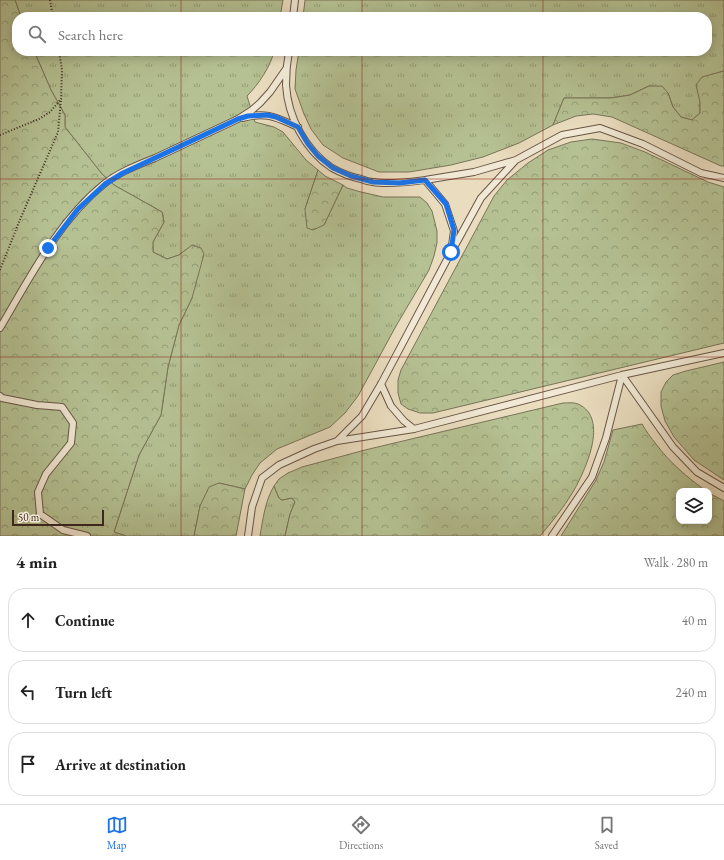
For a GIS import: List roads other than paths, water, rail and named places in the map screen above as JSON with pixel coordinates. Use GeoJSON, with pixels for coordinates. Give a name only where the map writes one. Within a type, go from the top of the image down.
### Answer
{"type":"FeatureCollection","features":[{"type":"Feature","properties":{"kind":"lane"},"geometry":{"type":"LineString","coordinates":[[294,12],[295,0]]}},
{"type":"Feature","properties":{"kind":"lane"},"geometry":{"type":"LineString","coordinates":[[288,56],[286,85],[293,117],[298,127],[308,144],[318,156],[333,168],[351,176],[373,182],[399,183],[474,172],[516,160],[562,135],[600,128],[643,144],[701,173],[724,178]]}},
{"type":"Feature","properties":{"kind":"lane"},"geometry":{"type":"LineString","coordinates":[[0,328],[48,248],[78,209],[105,184],[143,163],[238,119],[260,103],[287,68]]}},
{"type":"Feature","properties":{"kind":"lane"},"geometry":{"type":"LineString","coordinates":[[238,119],[248,116],[267,115],[276,117],[298,127]]}},
{"type":"Feature","properties":{"kind":"lane"},"geometry":{"type":"LineString","coordinates":[[338,441],[362,416],[381,384],[481,198],[516,160]]}},
{"type":"Feature","properties":{"kind":"lane"},"geometry":{"type":"LineString","coordinates":[[425,180],[446,204],[454,230],[451,252]]}},
{"type":"Feature","properties":{"kind":"lane"},"geometry":{"type":"LineString","coordinates":[[248,536],[252,507],[262,478],[279,465],[314,449],[338,441],[414,429],[622,375],[724,353]]}},
{"type":"Feature","properties":{"kind":"lane"},"geometry":{"type":"LineString","coordinates":[[622,375],[673,447],[697,472],[724,488]]}},
{"type":"Feature","properties":{"kind":"lane"},"geometry":{"type":"LineString","coordinates":[[552,536],[592,477],[606,438],[622,375]]}},
{"type":"Feature","properties":{"kind":"lane"},"geometry":{"type":"LineString","coordinates":[[381,384],[391,406],[404,421],[414,429]]}},
{"type":"Feature","properties":{"kind":"lane"},"geometry":{"type":"LineString","coordinates":[[0,396],[2,398],[37,405],[62,407],[73,423],[71,443],[46,474],[38,492],[40,514],[63,530],[88,536]]}}]}
